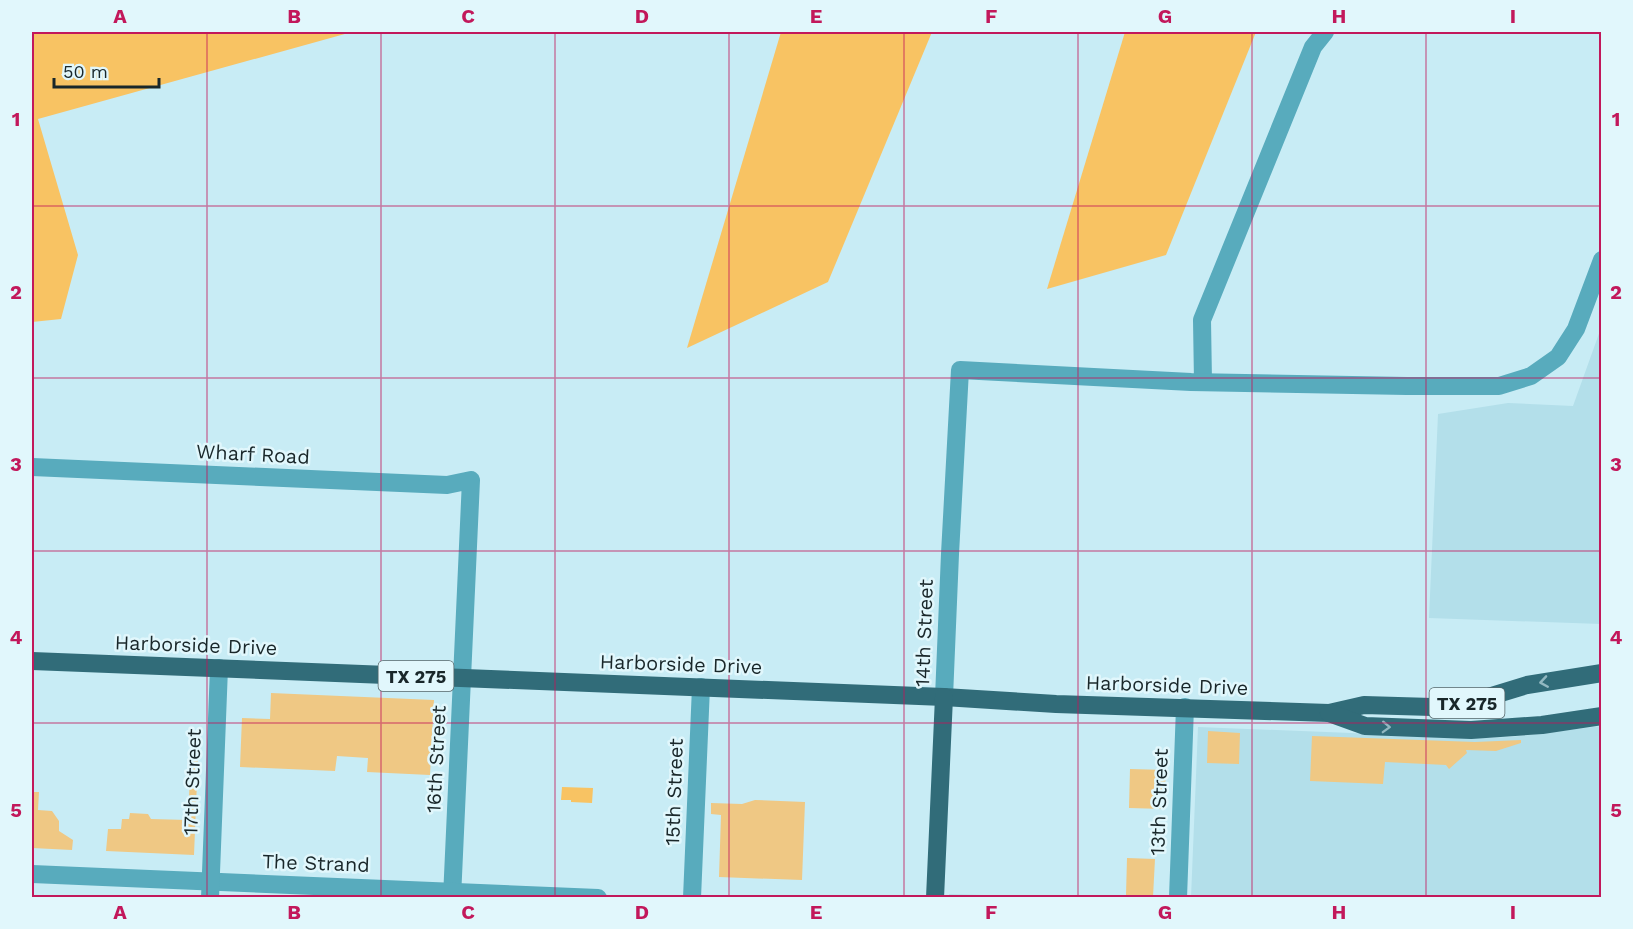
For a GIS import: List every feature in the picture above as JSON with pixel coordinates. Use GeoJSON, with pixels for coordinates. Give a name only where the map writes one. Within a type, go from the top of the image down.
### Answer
{"type":"FeatureCollection","features":[{"type":"Feature","properties":{"kind":"main road","name":"Harborside Drive"},"geometry":{"type":"LineString","coordinates":[[32,661],[944,697],[1056,704],[1329,713],[1364,705],[1432,707],[1465,704],[1527,685],[1602,673]]}},
{"type":"Feature","properties":{"kind":"main road","name":"14th Street"},"geometry":{"type":"LineString","coordinates":[[935,897],[944,697]]}},
{"type":"Feature","properties":{"kind":"main road","name":"Harborside Drive"},"geometry":{"type":"LineString","coordinates":[[1329,713],[1365,726],[1471,730],[1542,725],[1602,716]]}},
{"type":"Feature","properties":{"kind":"street"},"geometry":{"type":"LineString","coordinates":[[1325,32],[1313,47],[1202,320],[1203,382],[1498,386],[1532,376],[1558,357],[1576,328],[1602,260]]}},
{"type":"Feature","properties":{"kind":"street","name":"14th Street"},"geometry":{"type":"LineString","coordinates":[[944,697],[960,370],[1203,382]]}},
{"type":"Feature","properties":{"kind":"street","name":"Wharf Road"},"geometry":{"type":"LineString","coordinates":[[32,467],[447,485],[471,480]]}},
{"type":"Feature","properties":{"kind":"street","name":"16th Street"},"geometry":{"type":"LineString","coordinates":[[452,895],[471,480]]}},
{"type":"Feature","properties":{"kind":"street","name":"17th Street"},"geometry":{"type":"LineString","coordinates":[[210,890],[219,668]]}},
{"type":"Feature","properties":{"kind":"street","name":"15th Street"},"geometry":{"type":"LineString","coordinates":[[692,897],[701,687]]}},
{"type":"Feature","properties":{"kind":"street","name":"13th Street"},"geometry":{"type":"LineString","coordinates":[[1178,897],[1185,707]]}},
{"type":"Feature","properties":{"kind":"street","name":"The Strand"},"geometry":{"type":"LineString","coordinates":[[32,874],[210,890],[598,897]]}},
{"type":"Feature","properties":{"kind":"shaded area"},"geometry":{"type":"Polygon","coordinates":[[[32,32],[352,32],[38,119],[78,255],[61,319],[32,322],[32,32]]]}},
{"type":"Feature","properties":{"kind":"shaded area"},"geometry":{"type":"Polygon","coordinates":[[[781,32],[932,32],[828,282],[687,348],[781,32]]]}},
{"type":"Feature","properties":{"kind":"shaded area"},"geometry":{"type":"Polygon","coordinates":[[[1125,32],[1256,32],[1166,255],[1047,289],[1125,32]]]}},
{"type":"Feature","properties":{"kind":"shaded area"},"geometry":{"type":"Polygon","coordinates":[[[1601,328],[1601,624],[1429,618],[1438,414],[1508,403],[1573,406],[1601,328]]]}},
{"type":"Feature","properties":{"kind":"shaded area"},"geometry":{"type":"Polygon","coordinates":[[[271,693],[434,700],[430,775],[367,772],[368,758],[337,756],[335,771],[240,767],[242,718],[270,719],[271,693]]]}},
{"type":"Feature","properties":{"kind":"shaded area"},"geometry":{"type":"Polygon","coordinates":[[[1601,726],[1601,897],[1191,898],[1198,727],[1477,738],[1511,737],[1601,726]]]}},
{"type":"Feature","properties":{"kind":"shaded area"},"geometry":{"type":"Polygon","coordinates":[[[1208,731],[1240,733],[1239,764],[1207,763],[1208,731]]]}},
{"type":"Feature","properties":{"kind":"shaded area"},"geometry":{"type":"Polygon","coordinates":[[[1312,736],[1475,742],[1521,740],[1521,743],[1496,751],[1466,750],[1467,753],[1449,769],[1446,765],[1385,762],[1383,784],[1310,781],[1312,736]]]}},
{"type":"Feature","properties":{"kind":"shaded area"},"geometry":{"type":"Polygon","coordinates":[[[191,753],[198,757],[194,855],[106,851],[108,829],[121,829],[122,819],[129,819],[130,813],[148,814],[151,819],[188,820],[191,753]]]}},
{"type":"Feature","properties":{"kind":"shaded area"},"geometry":{"type":"Polygon","coordinates":[[[1130,769],[1166,770],[1164,809],[1129,808],[1130,769]]]}},
{"type":"Feature","properties":{"kind":"shaded area"},"geometry":{"type":"Polygon","coordinates":[[[562,787],[593,788],[592,803],[561,800],[562,787]]]}},
{"type":"Feature","properties":{"kind":"shaded area"},"geometry":{"type":"Polygon","coordinates":[[[32,792],[39,792],[38,810],[52,811],[59,821],[59,831],[73,840],[72,850],[32,848],[32,792]]]}},
{"type":"Feature","properties":{"kind":"shaded area"},"geometry":{"type":"Polygon","coordinates":[[[755,800],[805,802],[802,880],[719,877],[721,815],[711,814],[711,803],[742,804],[755,800]]]}},
{"type":"Feature","properties":{"kind":"shaded area"},"geometry":{"type":"Polygon","coordinates":[[[1127,858],[1155,859],[1153,897],[1126,895],[1127,858]]]}},
{"type":"Feature","properties":{"kind":"shaded area"},"geometry":{"type":"Polygon","coordinates":[[[949,894],[1048,897],[949,898],[949,894]]]}}]}
